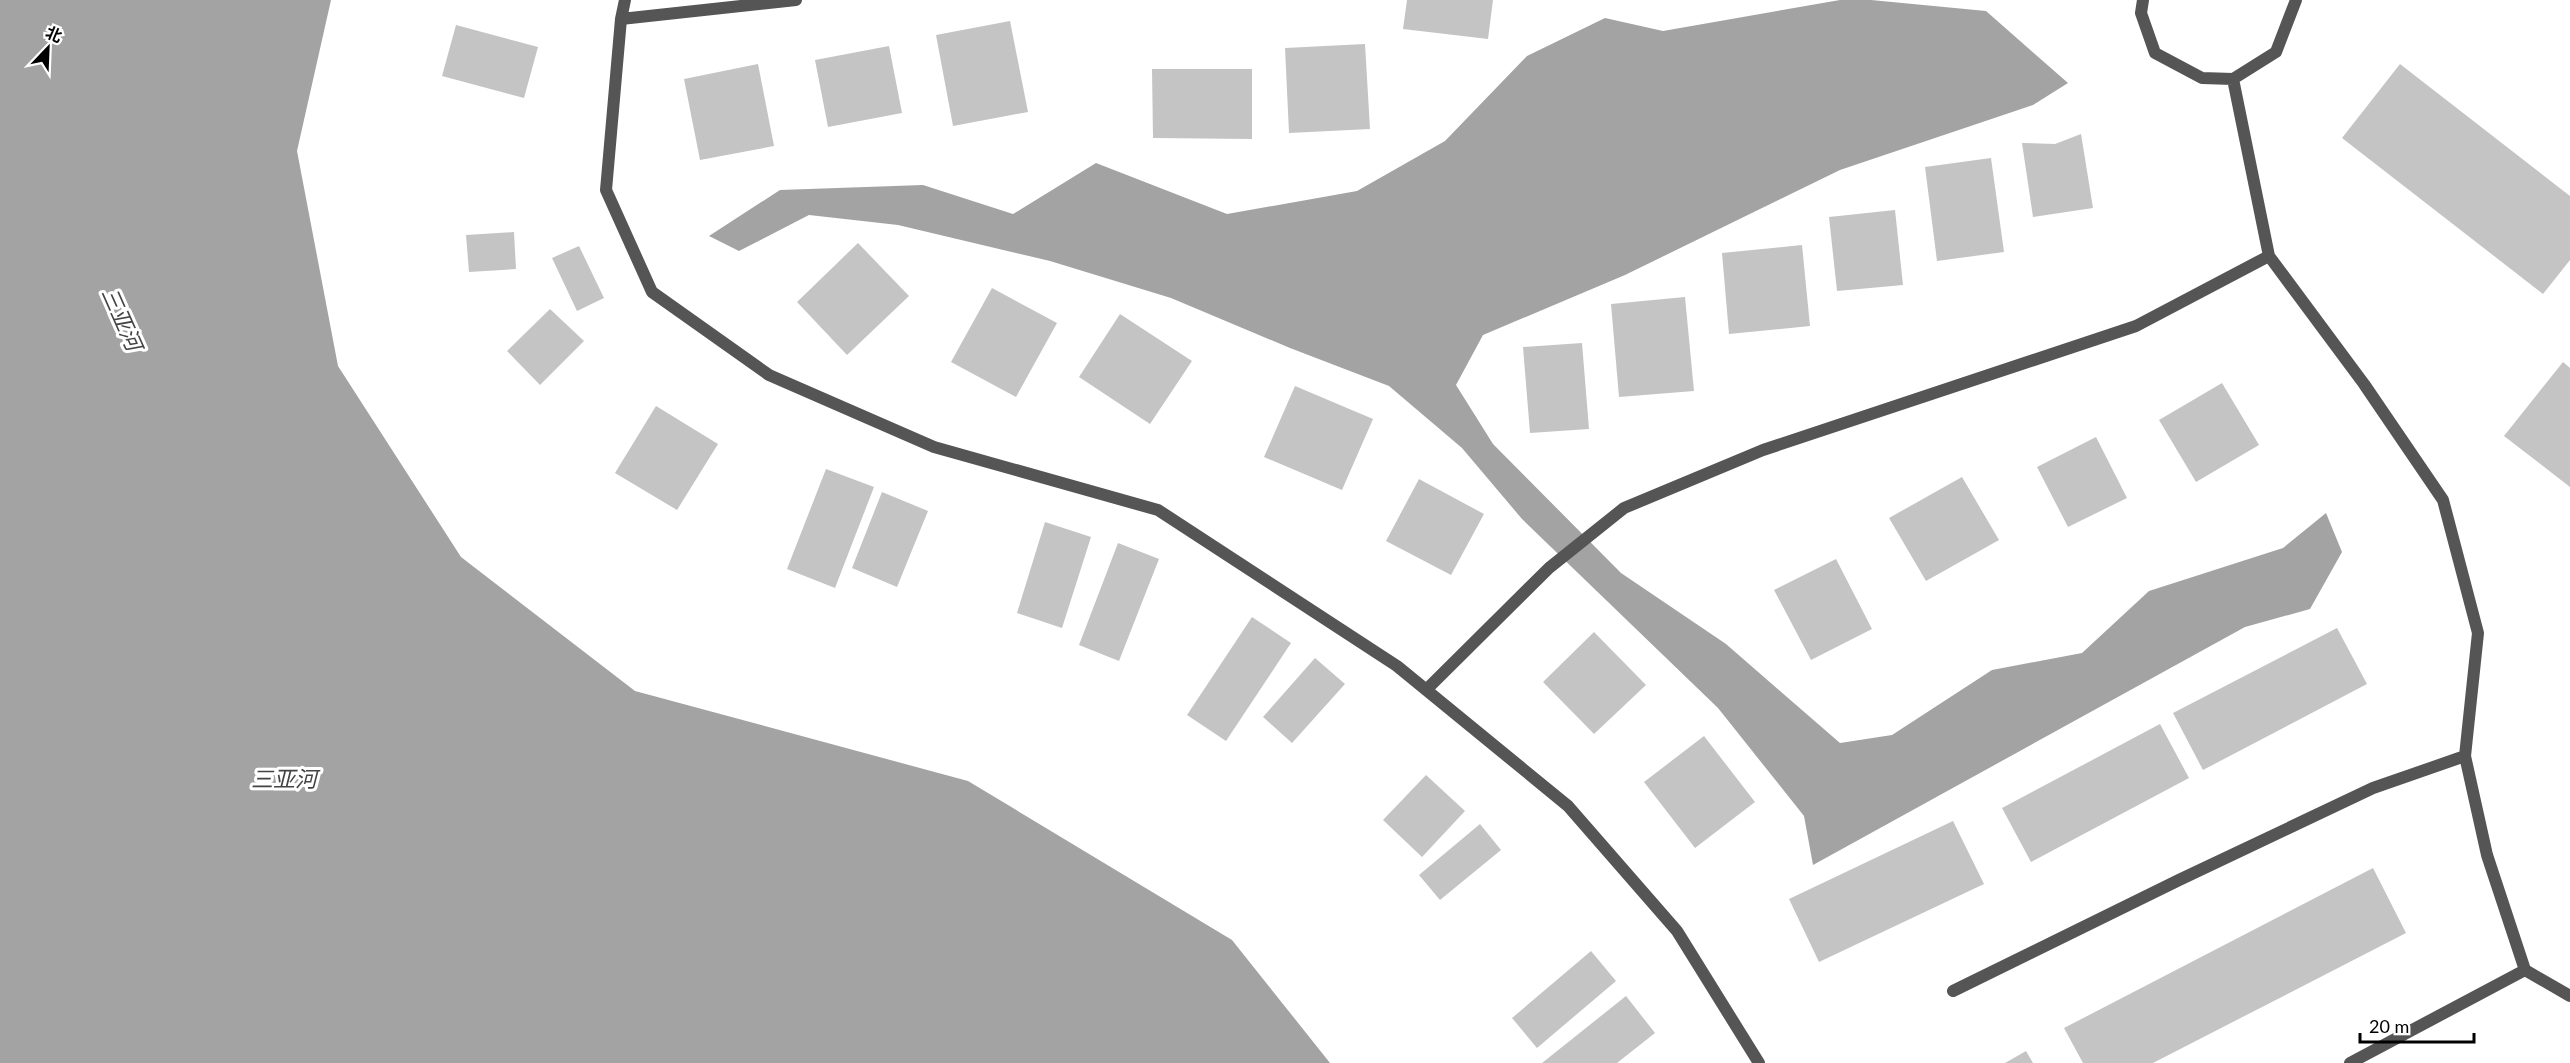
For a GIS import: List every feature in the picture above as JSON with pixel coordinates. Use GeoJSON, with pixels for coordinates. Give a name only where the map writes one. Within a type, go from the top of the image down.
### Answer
{"type":"FeatureCollection","features":[{"type":"Feature","properties":{"kind":"lane"},"geometry":{"type":"LineString","coordinates":[[625,0],[621,19],[606,190],[652,292],[769,375],[934,447],[1158,510],[1397,666],[1569,806],[1677,931],[1759,1063]]}},
{"type":"Feature","properties":{"kind":"lane"},"geometry":{"type":"LineString","coordinates":[[621,19],[796,0]]}},
{"type":"Feature","properties":{"kind":"lane"},"geometry":{"type":"LineString","coordinates":[[2144,0],[2141,13],[2155,52],[2202,78],[2234,79],[2276,52],[2296,0]]}},
{"type":"Feature","properties":{"kind":"lane"},"geometry":{"type":"LineString","coordinates":[[2234,79],[2269,256],[2364,384],[2443,500],[2478,633],[2465,756],[2487,855],[2525,970],[2570,996]]}},
{"type":"Feature","properties":{"kind":"lane"},"geometry":{"type":"LineString","coordinates":[[1426,690],[1548,568],[1624,508],[1763,450],[2136,326],[2269,256]]}},
{"type":"Feature","properties":{"kind":"lane"},"geometry":{"type":"LineString","coordinates":[[1953,991],[2373,788],[2465,756]]}},
{"type":"Feature","properties":{"kind":"lane"},"geometry":{"type":"LineString","coordinates":[[2350,1063],[2525,970]]}},
{"type":"Feature","properties":{"kind":"water","name":"三亚河"},"geometry":{"type":"Polygon","coordinates":[[[0,0],[331,0],[297,151],[338,366],[461,557],[635,691],[968,781],[1232,940],[1330,1063],[0,1063],[0,0]]]}},
{"type":"Feature","properties":{"kind":"water"},"geometry":{"type":"Polygon","coordinates":[[[1840,0],[1871,0],[1986,11],[2068,83],[2033,105],[1840,170],[1625,275],[1483,335],[1456,385],[1493,444],[1621,573],[1726,644],[1840,743],[1892,735],[1992,670],[2082,653],[2149,591],[2283,548],[2326,513],[2342,552],[2310,609],[2245,627],[1813,865],[1804,816],[1718,708],[1522,519],[1462,448],[1389,386],[1290,348],[1171,298],[1050,261],[898,225],[809,215],[739,251],[709,236],[780,190],[923,185],[1013,214],[1096,163],[1227,214],[1357,191],[1445,141],[1527,56],[1605,18],[1663,31],[1840,0]]]}},
{"type":"Feature","properties":{"kind":"building"},"geometry":{"type":"Polygon","coordinates":[[[1407,0],[1493,0],[1488,39],[1403,29],[1407,0]]]}},
{"type":"Feature","properties":{"kind":"building"},"geometry":{"type":"Polygon","coordinates":[[[1010,21],[1028,112],[953,126],[936,35],[1010,21]]]}},
{"type":"Feature","properties":{"kind":"building"},"geometry":{"type":"Polygon","coordinates":[[[456,25],[538,47],[524,98],[442,76],[456,25]]]}},
{"type":"Feature","properties":{"kind":"building"},"geometry":{"type":"Polygon","coordinates":[[[1365,44],[1370,129],[1289,133],[1285,48],[1365,44]]]}},
{"type":"Feature","properties":{"kind":"building"},"geometry":{"type":"Polygon","coordinates":[[[889,46],[902,113],[828,127],[815,60],[889,46]]]}},
{"type":"Feature","properties":{"kind":"building"},"geometry":{"type":"Polygon","coordinates":[[[758,64],[774,146],[700,160],[684,79],[758,64]]]}},
{"type":"Feature","properties":{"kind":"building"},"geometry":{"type":"Polygon","coordinates":[[[2400,64],[2570,196],[2570,260],[2543,294],[2342,138],[2400,64]]]}},
{"type":"Feature","properties":{"kind":"building"},"geometry":{"type":"Polygon","coordinates":[[[1152,69],[1252,69],[1252,139],[1153,138],[1152,69]]]}},
{"type":"Feature","properties":{"kind":"building"},"geometry":{"type":"Polygon","coordinates":[[[2081,134],[2093,208],[2033,217],[2022,143],[2055,144],[2081,134]]]}},
{"type":"Feature","properties":{"kind":"building"},"geometry":{"type":"Polygon","coordinates":[[[1991,158],[2004,252],[1937,261],[1925,167],[1991,158]]]}},
{"type":"Feature","properties":{"kind":"building"},"geometry":{"type":"Polygon","coordinates":[[[1895,210],[1903,285],[1837,291],[1829,217],[1895,210]]]}},
{"type":"Feature","properties":{"kind":"building"},"geometry":{"type":"Polygon","coordinates":[[[514,232],[516,269],[469,272],[466,235],[514,232]]]}},
{"type":"Feature","properties":{"kind":"building"},"geometry":{"type":"Polygon","coordinates":[[[858,243],[909,296],[847,355],[797,302],[858,243]]]}},
{"type":"Feature","properties":{"kind":"building"},"geometry":{"type":"Polygon","coordinates":[[[1802,245],[1810,326],[1729,334],[1722,253],[1802,245]]]}},
{"type":"Feature","properties":{"kind":"building"},"geometry":{"type":"Polygon","coordinates":[[[579,246],[604,298],[577,311],[552,258],[579,246]]]}},
{"type":"Feature","properties":{"kind":"building"},"geometry":{"type":"Polygon","coordinates":[[[992,288],[1057,323],[1016,397],[951,362],[992,288]]]}},
{"type":"Feature","properties":{"kind":"building"},"geometry":{"type":"Polygon","coordinates":[[[1685,297],[1694,391],[1619,397],[1611,304],[1685,297]]]}},
{"type":"Feature","properties":{"kind":"building"},"geometry":{"type":"Polygon","coordinates":[[[550,309],[584,341],[540,385],[507,351],[550,309]]]}},
{"type":"Feature","properties":{"kind":"building"},"geometry":{"type":"Polygon","coordinates":[[[1120,314],[1192,361],[1150,424],[1079,377],[1120,314]]]}},
{"type":"Feature","properties":{"kind":"building"},"geometry":{"type":"Polygon","coordinates":[[[1582,343],[1589,429],[1530,433],[1523,347],[1582,343]]]}},
{"type":"Feature","properties":{"kind":"building"},"geometry":{"type":"Polygon","coordinates":[[[2563,362],[2570,368],[2570,487],[2504,436],[2563,362]]]}},
{"type":"Feature","properties":{"kind":"building"},"geometry":{"type":"Polygon","coordinates":[[[2222,383],[2259,445],[2196,482],[2159,420],[2222,383]]]}},
{"type":"Feature","properties":{"kind":"building"},"geometry":{"type":"Polygon","coordinates":[[[1295,386],[1373,419],[1342,490],[1264,457],[1295,386]]]}},
{"type":"Feature","properties":{"kind":"building"},"geometry":{"type":"Polygon","coordinates":[[[656,406],[718,444],[677,510],[615,473],[656,406]]]}},
{"type":"Feature","properties":{"kind":"building"},"geometry":{"type":"Polygon","coordinates":[[[2096,437],[2127,498],[2068,527],[2037,467],[2096,437]]]}},
{"type":"Feature","properties":{"kind":"building"},"geometry":{"type":"Polygon","coordinates":[[[826,469],[874,487],[835,588],[787,569],[826,469]]]}},
{"type":"Feature","properties":{"kind":"building"},"geometry":{"type":"Polygon","coordinates":[[[1962,477],[1999,540],[1926,581],[1889,518],[1962,477]]]}},
{"type":"Feature","properties":{"kind":"building"},"geometry":{"type":"Polygon","coordinates":[[[1419,479],[1484,514],[1451,575],[1386,541],[1419,479]]]}},
{"type":"Feature","properties":{"kind":"building"},"geometry":{"type":"Polygon","coordinates":[[[882,492],[928,511],[897,587],[852,568],[882,492]]]}},
{"type":"Feature","properties":{"kind":"building"},"geometry":{"type":"Polygon","coordinates":[[[1045,522],[1091,537],[1062,628],[1017,613],[1045,522]]]}},
{"type":"Feature","properties":{"kind":"building"},"geometry":{"type":"Polygon","coordinates":[[[1118,543],[1159,559],[1119,661],[1079,645],[1118,543]]]}},
{"type":"Feature","properties":{"kind":"building"},"geometry":{"type":"Polygon","coordinates":[[[1836,559],[1872,629],[1811,660],[1774,590],[1836,559]]]}},
{"type":"Feature","properties":{"kind":"building"},"geometry":{"type":"Polygon","coordinates":[[[1252,617],[1291,643],[1226,741],[1187,715],[1252,617]]]}},
{"type":"Feature","properties":{"kind":"building"},"geometry":{"type":"Polygon","coordinates":[[[2337,628],[2367,684],[2203,770],[2173,713],[2337,628]]]}},
{"type":"Feature","properties":{"kind":"building"},"geometry":{"type":"Polygon","coordinates":[[[1594,632],[1646,685],[1594,734],[1543,682],[1594,632]]]}},
{"type":"Feature","properties":{"kind":"building"},"geometry":{"type":"Polygon","coordinates":[[[1315,658],[1345,684],[1292,743],[1263,717],[1315,658]]]}},
{"type":"Feature","properties":{"kind":"building"},"geometry":{"type":"Polygon","coordinates":[[[2160,724],[2189,778],[2031,862],[2002,808],[2160,724]]]}},
{"type":"Feature","properties":{"kind":"building"},"geometry":{"type":"Polygon","coordinates":[[[1704,736],[1755,802],[1695,848],[1644,782],[1704,736]]]}},
{"type":"Feature","properties":{"kind":"building"},"geometry":{"type":"Polygon","coordinates":[[[1426,775],[1465,811],[1422,857],[1383,820],[1426,775]]]}},
{"type":"Feature","properties":{"kind":"building"},"geometry":{"type":"Polygon","coordinates":[[[1953,821],[1984,884],[1819,962],[1789,899],[1953,821]]]}},
{"type":"Feature","properties":{"kind":"building"},"geometry":{"type":"Polygon","coordinates":[[[1480,824],[1501,850],[1440,900],[1419,875],[1480,824]]]}},
{"type":"Feature","properties":{"kind":"building"},"geometry":{"type":"Polygon","coordinates":[[[2373,868],[2406,933],[2153,1063],[2083,1063],[2064,1028],[2373,868]]]}},
{"type":"Feature","properties":{"kind":"building"},"geometry":{"type":"Polygon","coordinates":[[[1591,951],[1616,981],[1537,1048],[1512,1018],[1591,951]]]}},
{"type":"Feature","properties":{"kind":"building"},"geometry":{"type":"Polygon","coordinates":[[[1626,996],[1655,1033],[1617,1063],[1542,1063],[1626,996]]]}},
{"type":"Feature","properties":{"kind":"building"},"geometry":{"type":"Polygon","coordinates":[[[2026,1051],[2033,1063],[2005,1063],[2026,1051]]]}}]}
